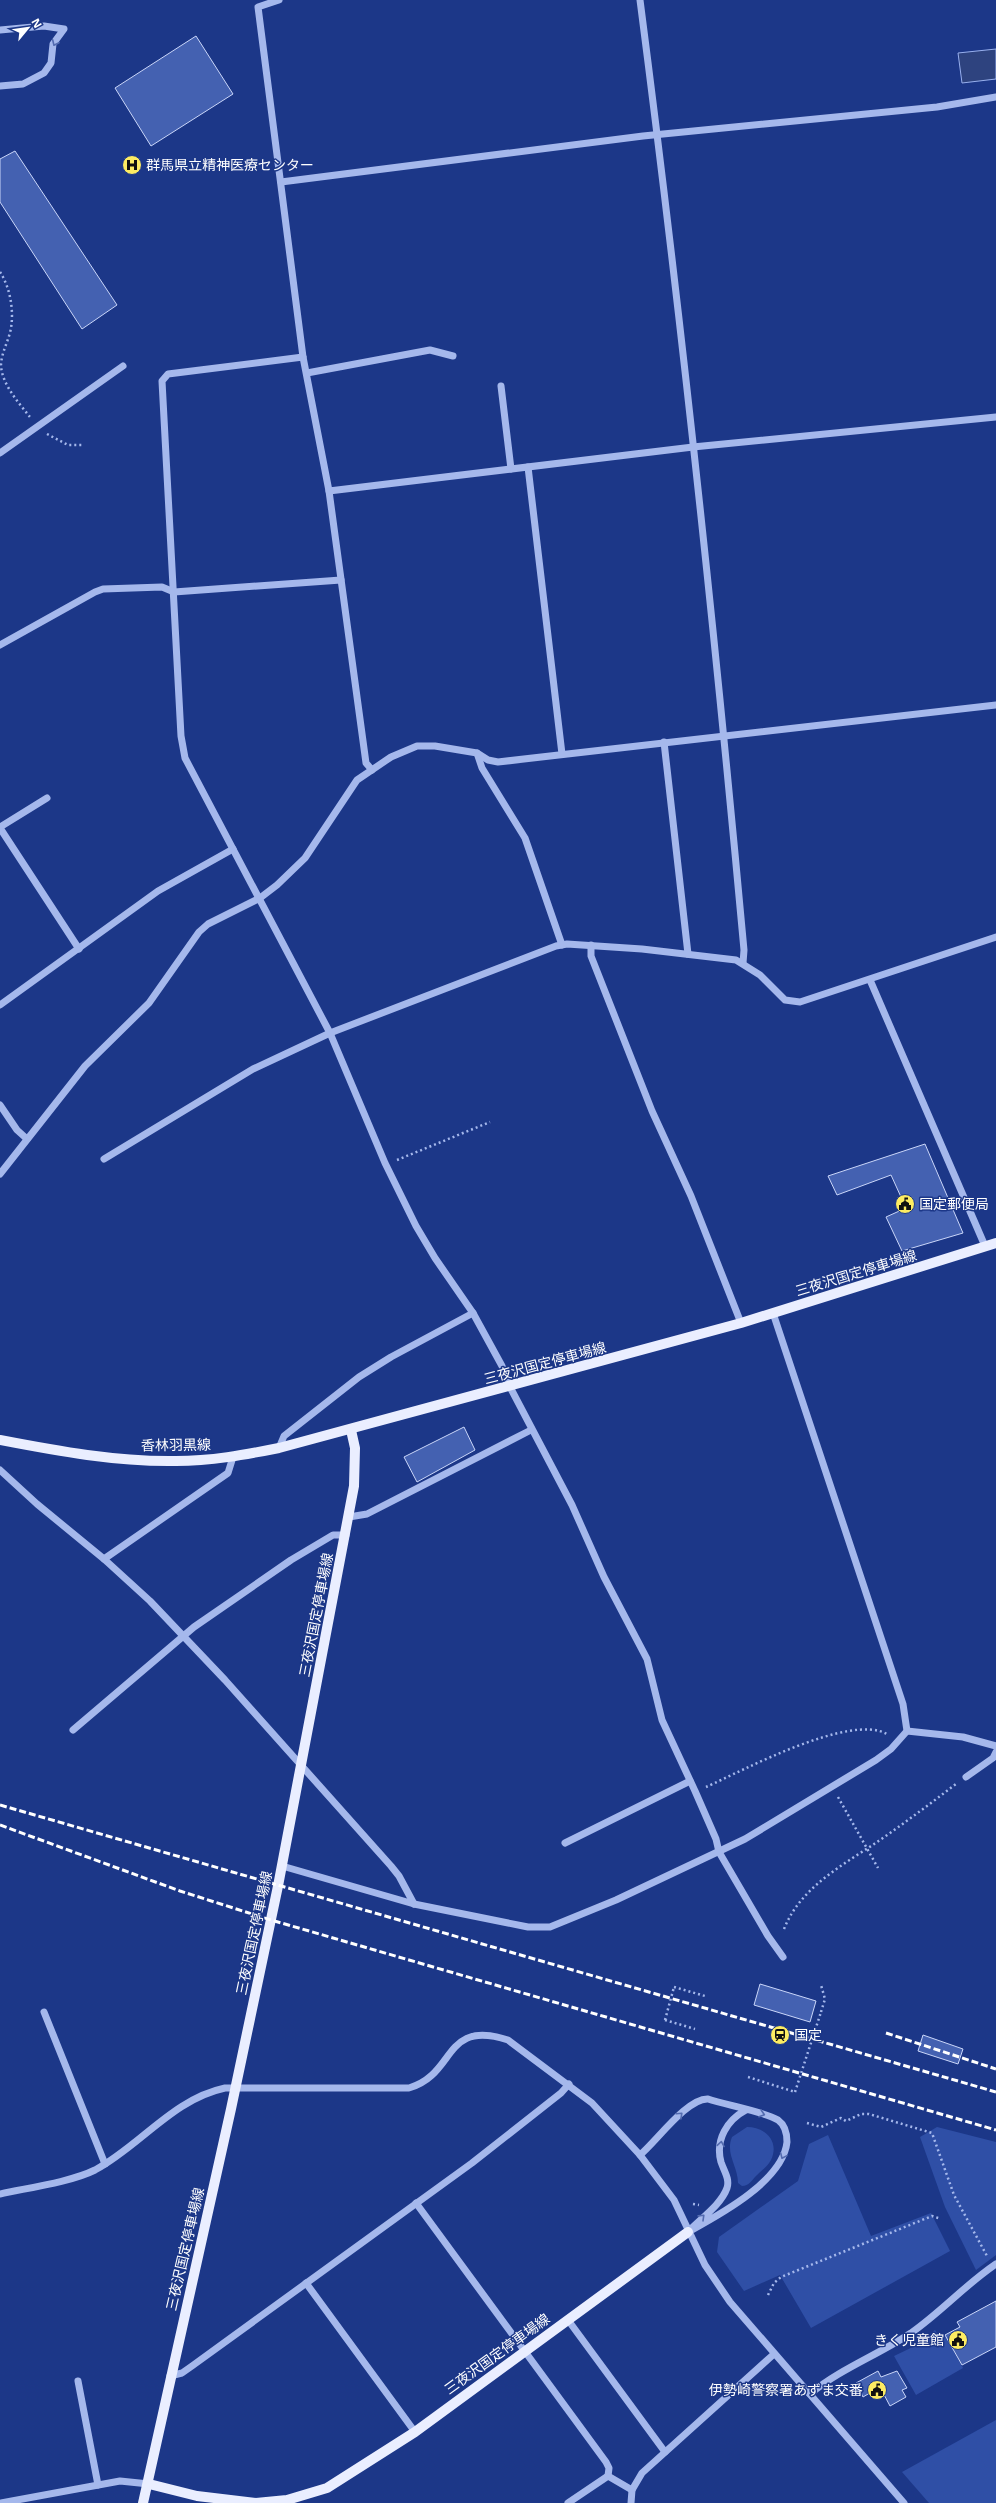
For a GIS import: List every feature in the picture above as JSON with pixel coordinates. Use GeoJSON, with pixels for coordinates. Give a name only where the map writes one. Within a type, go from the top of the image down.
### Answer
{"type":"FeatureCollection","features":[{"type":"Feature","properties":{"kind":"main road","name":"三夜沢国定停車場線"},"geometry":{"type":"LineString","coordinates":[[688,2232],[568,2320],[524,2350],[415,2432],[327,2488],[287,2500],[256,2503],[233,2501],[149,2484],[170,2376],[235,2088],[282,1866],[346,1535],[356,1472],[355,1448],[351,1430],[741,1323],[996,1243]]}},
{"type":"Feature","properties":{"kind":"main road","name":"香林羽黒線"},"geometry":{"type":"LineString","coordinates":[[0,1440],[90,1455],[148,1460],[182,1461],[233,1457],[279,1448],[351,1430]]}},
{"type":"Feature","properties":{"kind":"main road"},"geometry":{"type":"LineString","coordinates":[[143,2503],[149,2484]]}},
{"type":"Feature","properties":{"kind":"street"},"geometry":{"type":"LineString","coordinates":[[279,0],[258,7],[282,182],[303,357],[329,491],[366,763],[372,770]]}},
{"type":"Feature","properties":{"kind":"street"},"geometry":{"type":"LineString","coordinates":[[640,0],[693,448],[724,735],[744,950],[743,963]]}},
{"type":"Feature","properties":{"kind":"street"},"geometry":{"type":"LineString","coordinates":[[0,30],[44,26],[64,28],[53,44],[51,63],[44,73],[23,84],[0,86]]}},
{"type":"Feature","properties":{"kind":"street"},"geometry":{"type":"LineString","coordinates":[[282,182],[657,135],[937,107],[996,97]]}},
{"type":"Feature","properties":{"kind":"street"},"geometry":{"type":"LineString","coordinates":[[307,373],[430,350],[453,356]]}},
{"type":"Feature","properties":{"kind":"street"},"geometry":{"type":"LineString","coordinates":[[303,357],[168,374],[162,382],[183,748],[191,770],[330,1033],[385,1162],[416,1226],[435,1258],[473,1313],[502,1366],[510,1387],[531,1430],[572,1505],[604,1577],[647,1659],[662,1720],[695,1791],[716,1840],[719,1852],[768,1936],[783,1957]]}},
{"type":"Feature","properties":{"kind":"street"},"geometry":{"type":"LineString","coordinates":[[0,453],[123,366]]}},
{"type":"Feature","properties":{"kind":"street"},"geometry":{"type":"LineString","coordinates":[[501,386],[511,469]]}},
{"type":"Feature","properties":{"kind":"street"},"geometry":{"type":"LineString","coordinates":[[329,491],[693,448],[996,416]]}},
{"type":"Feature","properties":{"kind":"street"},"geometry":{"type":"LineString","coordinates":[[528,467],[562,754]]}},
{"type":"Feature","properties":{"kind":"street"},"geometry":{"type":"LineString","coordinates":[[0,645],[103,589],[162,587],[174,592],[341,580]]}},
{"type":"Feature","properties":{"kind":"street"},"geometry":{"type":"LineString","coordinates":[[0,1174],[85,1066],[149,1004],[199,932],[208,924],[260,898],[305,858],[357,780],[391,757],[418,746],[435,746],[477,753],[488,760],[498,762],[996,705]]}},
{"type":"Feature","properties":{"kind":"street"},"geometry":{"type":"LineString","coordinates":[[664,742],[688,954]]}},
{"type":"Feature","properties":{"kind":"street"},"geometry":{"type":"LineString","coordinates":[[477,753],[482,768],[525,838],[562,945]]}},
{"type":"Feature","properties":{"kind":"street"},"geometry":{"type":"LineString","coordinates":[[48,798],[0,827],[79,950]]}},
{"type":"Feature","properties":{"kind":"street"},"geometry":{"type":"LineString","coordinates":[[0,1005],[79,950],[158,891],[233,849]]}},
{"type":"Feature","properties":{"kind":"street"},"geometry":{"type":"LineString","coordinates":[[104,1159],[253,1069],[330,1033],[562,945],[591,945],[688,954],[743,963],[760,975],[779,995],[792,1002],[808,1001],[996,937]]}},
{"type":"Feature","properties":{"kind":"street"},"geometry":{"type":"LineString","coordinates":[[591,945],[591,956],[652,1111],[691,1196],[741,1323]]}},
{"type":"Feature","properties":{"kind":"street"},"geometry":{"type":"LineString","coordinates":[[870,980],[985,1246]]}},
{"type":"Feature","properties":{"kind":"street"},"geometry":{"type":"LineString","coordinates":[[0,1105],[17,1130],[27,1139]]}},
{"type":"Feature","properties":{"kind":"street"},"geometry":{"type":"LineString","coordinates":[[279,1448],[284,1436],[359,1377],[390,1357],[473,1313]]}},
{"type":"Feature","properties":{"kind":"street"},"geometry":{"type":"LineString","coordinates":[[282,1866],[414,1904],[528,1927],[550,1927],[616,1900],[745,1839],[876,1760],[900,1741],[907,1731],[903,1704],[772,1314]]}},
{"type":"Feature","properties":{"kind":"street"},"geometry":{"type":"LineString","coordinates":[[349,1517],[367,1514],[531,1430]]}},
{"type":"Feature","properties":{"kind":"street"},"geometry":{"type":"LineString","coordinates":[[104,1559],[228,1473],[233,1457]]}},
{"type":"Feature","properties":{"kind":"street"},"geometry":{"type":"LineString","coordinates":[[0,1470],[37,1504],[104,1559],[184,1635],[399,1876],[414,1904]]}},
{"type":"Feature","properties":{"kind":"street"},"geometry":{"type":"LineString","coordinates":[[73,1730],[184,1635],[291,1560],[333,1535],[346,1535]]}},
{"type":"Feature","properties":{"kind":"street"},"geometry":{"type":"LineString","coordinates":[[907,1731],[963,1737],[996,1746]]}},
{"type":"Feature","properties":{"kind":"street"},"geometry":{"type":"LineString","coordinates":[[966,1777],[993,1758],[996,1752]]}},
{"type":"Feature","properties":{"kind":"street"},"geometry":{"type":"LineString","coordinates":[[565,1843],[690,1781]]}},
{"type":"Feature","properties":{"kind":"street"},"geometry":{"type":"LineString","coordinates":[[44,2012],[105,2164]]}},
{"type":"Feature","properties":{"kind":"street"},"geometry":{"type":"LineString","coordinates":[[0,2194],[94,2171],[148,2130],[209,2091],[235,2088],[409,2088],[419,2085],[430,2077],[460,2041],[480,2035],[493,2035],[508,2040],[569,2084],[592,2103],[640,2155],[674,2200],[705,2266],[726,2297],[904,2503]]}},
{"type":"Feature","properties":{"kind":"street"},"geometry":{"type":"LineString","coordinates":[[170,2376],[182,2373],[192,2366],[472,2163],[561,2093],[569,2084]]}},
{"type":"Feature","properties":{"kind":"street"},"geometry":{"type":"LineString","coordinates":[[640,2155],[679,2117],[700,2100],[708,2099],[746,2110],[772,2118],[782,2124],[787,2137],[784,2153],[772,2173],[745,2197],[714,2218],[688,2232]]}},
{"type":"Feature","properties":{"kind":"street"},"geometry":{"type":"LineString","coordinates":[[688,2232],[704,2215],[718,2204],[726,2190],[727,2175],[720,2154],[722,2139],[730,2121],[746,2110]]}},
{"type":"Feature","properties":{"kind":"street"},"geometry":{"type":"LineString","coordinates":[[416,2203],[606,2462],[609,2468],[608,2476],[568,2503]]}},
{"type":"Feature","properties":{"kind":"street"},"geometry":{"type":"LineString","coordinates":[[810,2394],[827,2381],[910,2334],[993,2263]]}},
{"type":"Feature","properties":{"kind":"street"},"geometry":{"type":"LineString","coordinates":[[306,2283],[415,2432]]}},
{"type":"Feature","properties":{"kind":"street"},"geometry":{"type":"LineString","coordinates":[[568,2320],[665,2452]]}},
{"type":"Feature","properties":{"kind":"street"},"geometry":{"type":"LineString","coordinates":[[631,2503],[632,2490],[642,2473],[774,2354]]}},
{"type":"Feature","properties":{"kind":"street"},"geometry":{"type":"LineString","coordinates":[[78,2381],[98,2485]]}},
{"type":"Feature","properties":{"kind":"street"},"geometry":{"type":"LineString","coordinates":[[608,2476],[632,2490]]}},
{"type":"Feature","properties":{"kind":"street"},"geometry":{"type":"LineString","coordinates":[[1,2503],[120,2481],[149,2484]]}},
{"type":"Feature","properties":{"kind":"path"},"geometry":{"type":"LineString","coordinates":[[0,272],[9,291],[11,307],[11,328],[1,364],[5,380],[38,427],[51,438],[62,442],[82,445]]}},
{"type":"Feature","properties":{"kind":"path"},"geometry":{"type":"LineString","coordinates":[[385,1162],[395,1161],[490,1122]]}},
{"type":"Feature","properties":{"kind":"path"},"geometry":{"type":"LineString","coordinates":[[695,1791],[830,1735],[861,1728],[883,1731],[900,1741]]}},
{"type":"Feature","properties":{"kind":"path"},"geometry":{"type":"LineString","coordinates":[[784,1929],[789,1917],[832,1870],[867,1848],[966,1777]]}},
{"type":"Feature","properties":{"kind":"path"},"geometry":{"type":"LineString","coordinates":[[832,1786],[878,1868]]}},
{"type":"Feature","properties":{"kind":"path"},"geometry":{"type":"LineString","coordinates":[[748,2077],[796,2092],[825,1999],[821,1985]]}},
{"type":"Feature","properties":{"kind":"path"},"geometry":{"type":"LineString","coordinates":[[695,2029],[665,2020],[674,1987],[705,1996]]}},
{"type":"Feature","properties":{"kind":"path"},"geometry":{"type":"LineString","coordinates":[[807,2123],[821,2127],[841,2118],[846,2121],[861,2114],[869,2114],[928,2130],[935,2138],[954,2195],[993,2263]]}},
{"type":"Feature","properties":{"kind":"path"},"geometry":{"type":"LineString","coordinates":[[768,2295],[774,2283],[781,2277],[932,2216],[941,2219]]}},
{"type":"Feature","properties":{"kind":"shaded area"},"geometry":{"type":"Polygon","coordinates":[[[996,49],[996,79],[962,83],[958,53],[996,49]]]}},
{"type":"Feature","properties":{"kind":"shaded area"},"geometry":{"type":"Polygon","coordinates":[[[747,2127],[760,2129],[765,2132],[772,2141],[774,2147],[771,2160],[748,2184],[742,2186],[738,2183],[731,2155],[730,2143],[732,2137],[747,2127]]]}},
{"type":"Feature","properties":{"kind":"shaded area"},"geometry":{"type":"Polygon","coordinates":[[[937,2127],[996,2142],[996,2255],[976,2270],[945,2207],[920,2137],[937,2127]]]}},
{"type":"Feature","properties":{"kind":"shaded area"},"geometry":{"type":"Polygon","coordinates":[[[828,2135],[871,2236],[931,2213],[950,2251],[811,2328],[780,2275],[744,2291],[717,2252],[719,2237],[798,2181],[809,2144],[828,2135]]]}},
{"type":"Feature","properties":{"kind":"shaded area"},"geometry":{"type":"Polygon","coordinates":[[[935,2330],[940,2338],[945,2335],[963,2368],[916,2395],[894,2356],[917,2345],[935,2330]]]}},
{"type":"Feature","properties":{"kind":"shaded area"},"geometry":{"type":"Polygon","coordinates":[[[996,2420],[996,2503],[929,2503],[902,2472],[996,2420]]]}},
{"type":"Feature","properties":{"kind":"building"},"geometry":{"type":"Polygon","coordinates":[[[196,36],[233,94],[151,146],[115,88],[196,36]]]}},
{"type":"Feature","properties":{"kind":"building"},"geometry":{"type":"Polygon","coordinates":[[[15,151],[117,305],[82,329],[0,202],[0,159],[15,151]]]}},
{"type":"Feature","properties":{"kind":"building"},"geometry":{"type":"Polygon","coordinates":[[[925,1144],[963,1233],[902,1251],[886,1217],[906,1208],[891,1175],[837,1195],[828,1176],[925,1144]]]}},
{"type":"Feature","properties":{"kind":"building"},"geometry":{"type":"Polygon","coordinates":[[[464,1427],[475,1450],[417,1482],[404,1457],[464,1427]]]}},
{"type":"Feature","properties":{"kind":"building"},"geometry":{"type":"Polygon","coordinates":[[[760,1984],[816,2001],[810,2022],[754,2005],[760,1984]]]}},
{"type":"Feature","properties":{"kind":"building"},"geometry":{"type":"Polygon","coordinates":[[[923,2035],[963,2049],[958,2064],[918,2051],[923,2035]]]}},
{"type":"Feature","properties":{"kind":"building"},"geometry":{"type":"Polygon","coordinates":[[[996,2301],[996,2347],[962,2365],[945,2335],[960,2327],[957,2322],[996,2301]]]}},
{"type":"Feature","properties":{"kind":"building"},"geometry":{"type":"Polygon","coordinates":[[[878,2371],[881,2377],[897,2371],[907,2388],[902,2390],[906,2397],[890,2406],[880,2387],[863,2397],[856,2383],[878,2371]]]}},
{"type":"Feature","properties":{"kind":"railway"},"geometry":{"type":"LineString","coordinates":[[0,1805],[996,2092]]}},
{"type":"Feature","properties":{"kind":"railway"},"geometry":{"type":"LineString","coordinates":[[0,1825],[180,1891],[271,1920],[996,2130]]}},
{"type":"Feature","properties":{"kind":"railway"},"geometry":{"type":"LineString","coordinates":[[886,2033],[996,2069]]}},
{"type":"Feature","properties":{"kind":"place","name":"群馬県立精神医療センター"},"geometry":{"type":"Point","coordinates":[132,165]}},
{"type":"Feature","properties":{"kind":"place","name":"国定郵便局"},"geometry":{"type":"Point","coordinates":[905,1204]}},
{"type":"Feature","properties":{"kind":"place","name":"国定"},"geometry":{"type":"Point","coordinates":[780,2035]}},
{"type":"Feature","properties":{"kind":"place","name":"きく児童館"},"geometry":{"type":"Point","coordinates":[958,2340]}},
{"type":"Feature","properties":{"kind":"place","name":"伊勢崎警察署あずま交番"},"geometry":{"type":"Point","coordinates":[877,2390]}}]}
